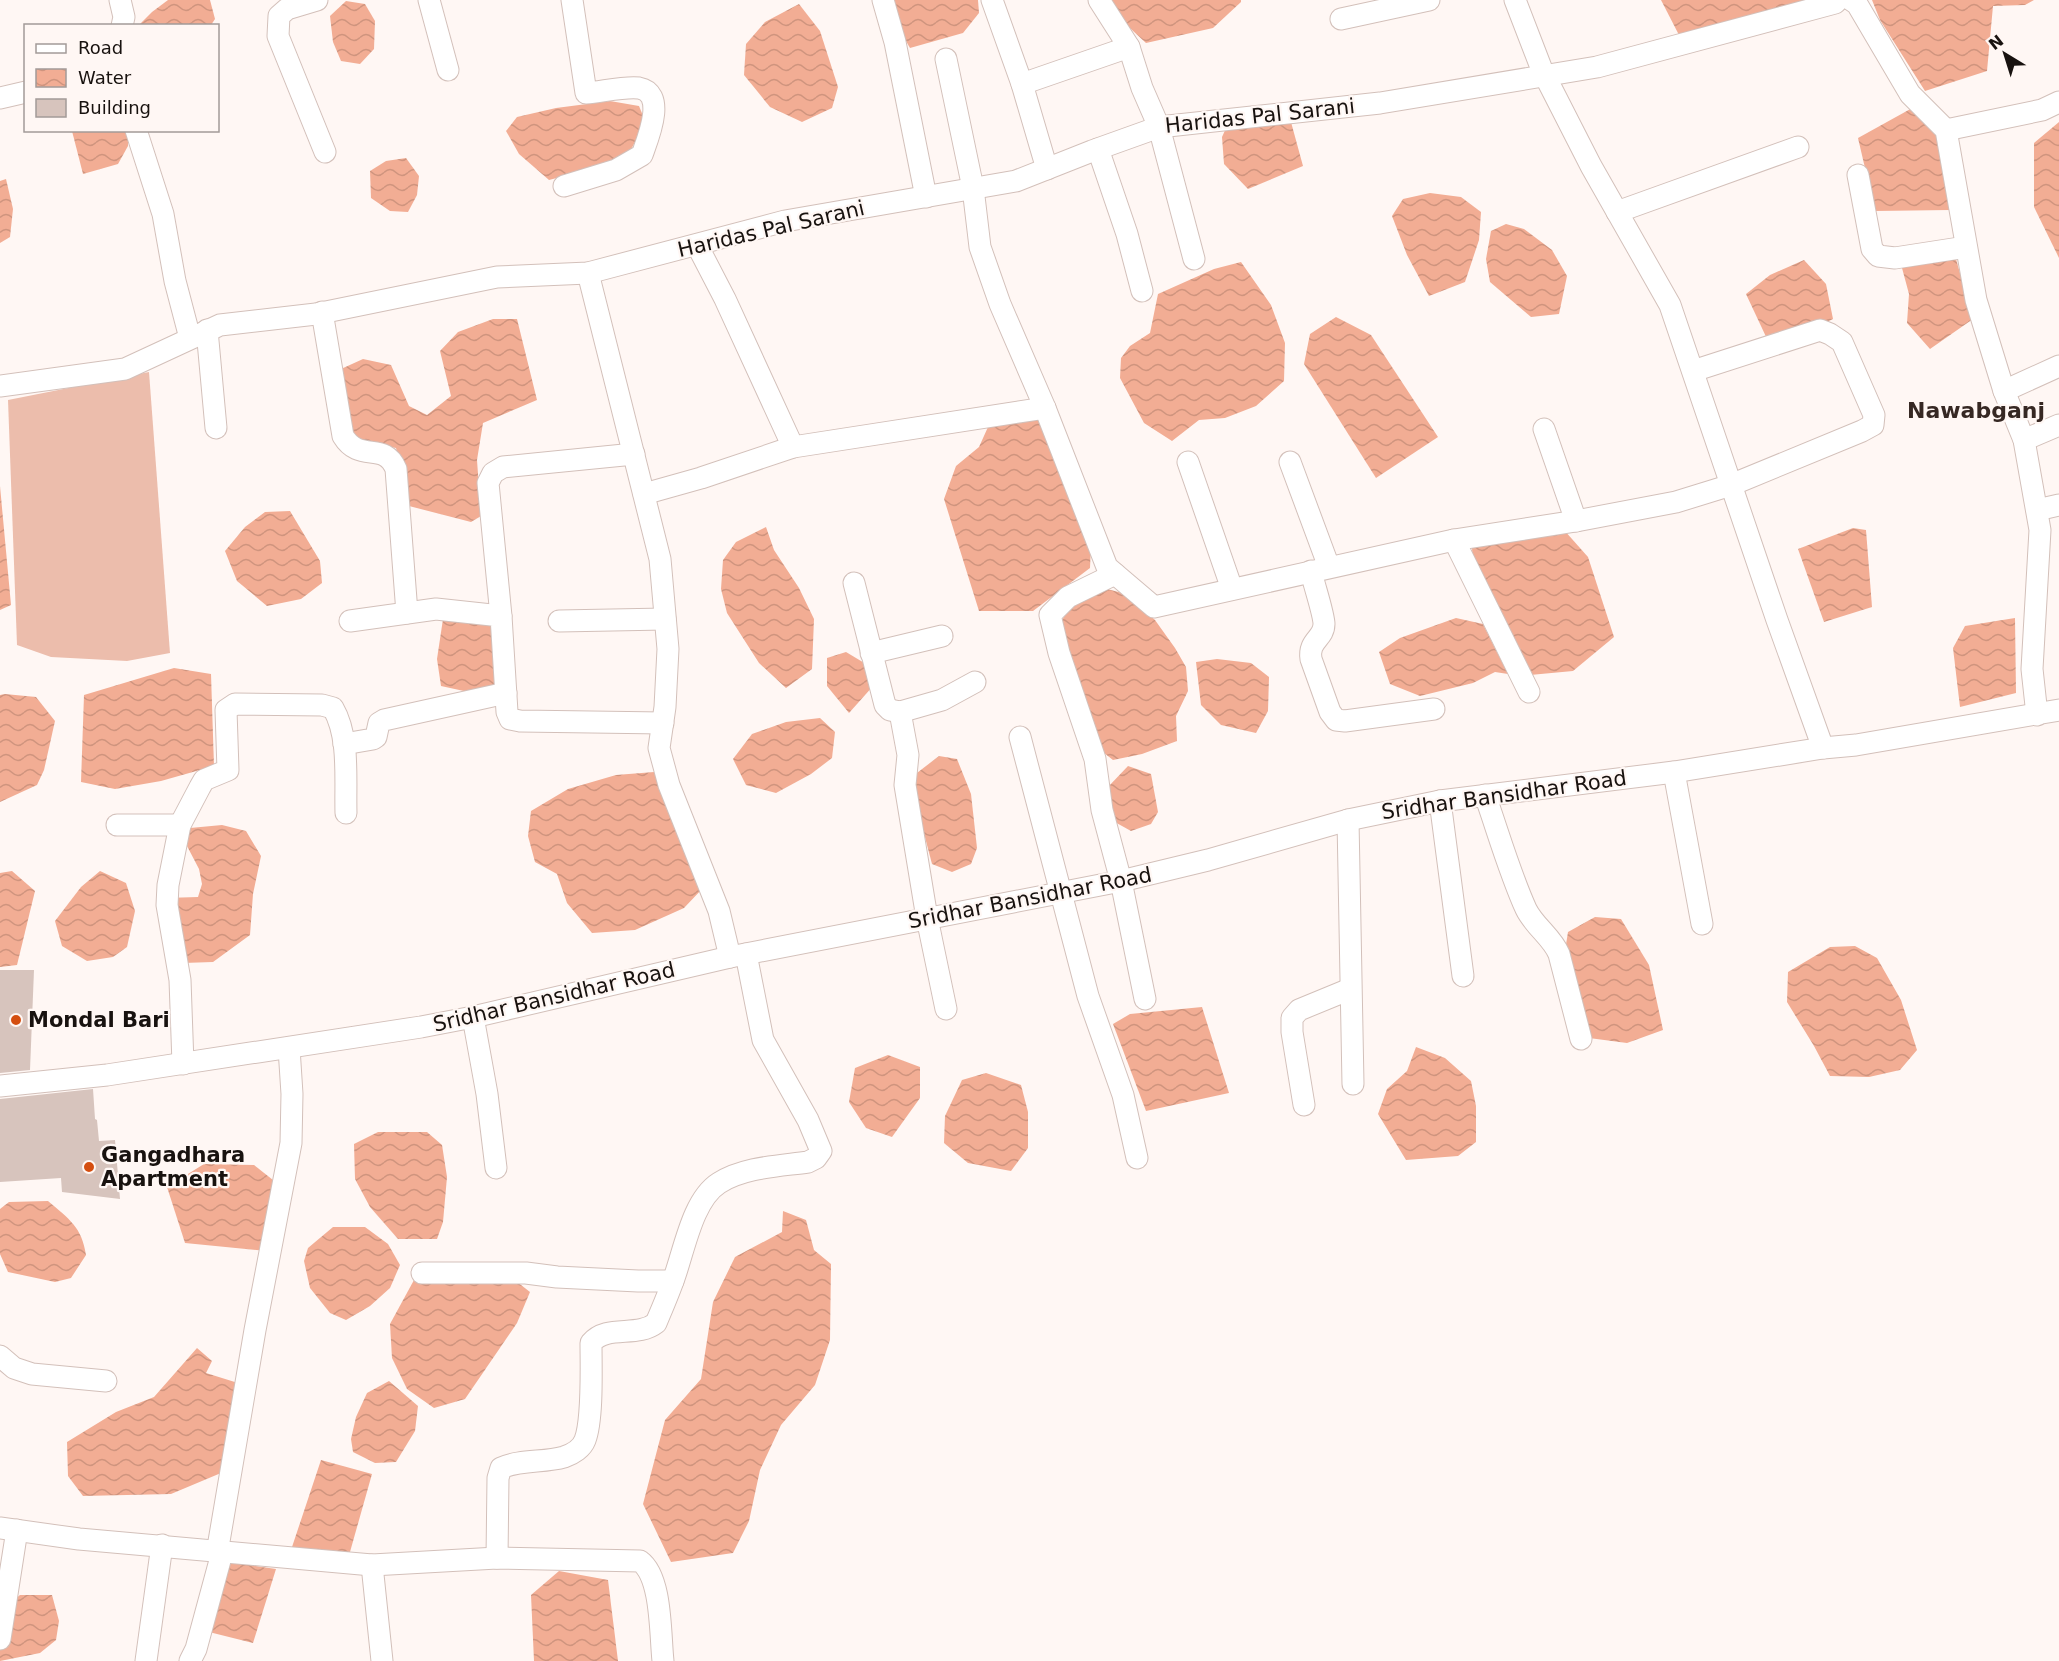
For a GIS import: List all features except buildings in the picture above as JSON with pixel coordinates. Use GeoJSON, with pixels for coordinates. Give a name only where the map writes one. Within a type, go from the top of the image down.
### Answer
{"type":"FeatureCollection","features":[{"type":"Feature","properties":{"kind":"street"},"geometry":{"type":"LineString","coordinates":[[120,0],[124,17],[122,24]]}},
{"type":"Feature","properties":{"kind":"street"},"geometry":{"type":"LineString","coordinates":[[317,0],[287,9],[279,16],[278,36],[325,152]]}},
{"type":"Feature","properties":{"kind":"street"},"geometry":{"type":"LineString","coordinates":[[429,0],[448,70]]}},
{"type":"Feature","properties":{"kind":"street"},"geometry":{"type":"LineString","coordinates":[[564,186],[616,170],[642,155],[652,125],[654,100],[647,91],[637,88],[586,93],[572,0]]}},
{"type":"Feature","properties":{"kind":"street"},"geometry":{"type":"LineString","coordinates":[[883,0],[895,42],[926,197]]}},
{"type":"Feature","properties":{"kind":"street"},"geometry":{"type":"LineString","coordinates":[[992,0],[1022,84],[1047,169]]}},
{"type":"Feature","properties":{"kind":"street"},"geometry":{"type":"LineString","coordinates":[[1099,0],[1129,47],[1159,127],[1194,260]]}},
{"type":"Feature","properties":{"kind":"street"},"geometry":{"type":"LineString","coordinates":[[1341,19],[1429,0]]}},
{"type":"Feature","properties":{"kind":"street"},"geometry":{"type":"LineString","coordinates":[[1515,0],[1545,76],[1591,166],[1671,305],[1777,620],[1823,748]]}},
{"type":"Feature","properties":{"kind":"street","name":"Haridas Pal Sarani"},"geometry":{"type":"LineString","coordinates":[[0,387],[125,369],[220,325],[322,312],[497,277],[588,273],[785,221],[1016,181],[1098,148],[1159,127],[1380,103],[1596,68],[1835,3],[1838,0]]}},
{"type":"Feature","properties":{"kind":"street"},"geometry":{"type":"LineString","coordinates":[[1851,0],[1857,4],[1910,94],[1946,130],[1976,300],[2004,391],[2024,440],[2037,510],[2040,530],[2032,669],[2037,715]]}},
{"type":"Feature","properties":{"kind":"street"},"geometry":{"type":"LineString","coordinates":[[1022,84],[1129,47]]}},
{"type":"Feature","properties":{"kind":"street"},"geometry":{"type":"LineString","coordinates":[[946,59],[973,188],[980,248],[1000,304],[1046,408],[1107,567],[1155,607],[1454,540],[1576,521],[1676,502],[1731,485],[1873,425],[1874,415],[1842,342],[1820,330],[1693,371]]}},
{"type":"Feature","properties":{"kind":"street"},"geometry":{"type":"LineString","coordinates":[[0,98],[24,92]]}},
{"type":"Feature","properties":{"kind":"street"},"geometry":{"type":"LineString","coordinates":[[1946,130],[2042,110],[2059,102]]}},
{"type":"Feature","properties":{"kind":"street"},"geometry":{"type":"LineString","coordinates":[[137,132],[163,214],[175,281],[199,334],[216,428]]}},
{"type":"Feature","properties":{"kind":"street"},"geometry":{"type":"LineString","coordinates":[[1617,212],[1798,147]]}},
{"type":"Feature","properties":{"kind":"street"},"geometry":{"type":"LineString","coordinates":[[1098,148],[1127,234],[1142,291]]}},
{"type":"Feature","properties":{"kind":"street"},"geometry":{"type":"LineString","coordinates":[[1858,175],[1872,249],[1878,256],[1895,258],[1966,247]]}},
{"type":"Feature","properties":{"kind":"street"},"geometry":{"type":"LineString","coordinates":[[697,245],[725,299],[793,447]]}},
{"type":"Feature","properties":{"kind":"street"},"geometry":{"type":"LineString","coordinates":[[497,1558],[498,1478],[501,1468],[512,1464],[564,1457],[578,1450],[585,1442],[588,1427],[591,1343],[597,1336],[605,1333],[640,1331],[656,1323],[695,1216],[707,1194],[719,1183],[750,1171],[808,1161],[816,1158],[821,1151],[808,1120],[764,1040],[738,956],[669,785],[659,748],[668,649],[660,559],[588,273]]}},
{"type":"Feature","properties":{"kind":"street"},"geometry":{"type":"LineString","coordinates":[[322,312],[343,436],[355,449],[387,456],[392,460],[396,469],[407,612]]}},
{"type":"Feature","properties":{"kind":"street"},"geometry":{"type":"LineString","coordinates":[[2004,391],[2059,366]]}},
{"type":"Feature","properties":{"kind":"street"},"geometry":{"type":"LineString","coordinates":[[644,494],[701,478],[793,447],[1046,408]]}},
{"type":"Feature","properties":{"kind":"street"},"geometry":{"type":"LineString","coordinates":[[2024,440],[2059,425]]}},
{"type":"Feature","properties":{"kind":"street"},"geometry":{"type":"LineString","coordinates":[[1544,429],[1576,521]]}},
{"type":"Feature","properties":{"kind":"street"},"geometry":{"type":"LineString","coordinates":[[634,454],[503,467],[493,473],[488,483],[501,616],[507,712],[510,719],[520,721],[663,723]]}},
{"type":"Feature","properties":{"kind":"street"},"geometry":{"type":"LineString","coordinates":[[1188,462],[1232,589]]}},
{"type":"Feature","properties":{"kind":"street"},"geometry":{"type":"LineString","coordinates":[[1290,462],[1320,569],[1324,624],[1309,651],[1330,712],[1336,720],[1345,721],[1434,710]]}},
{"type":"Feature","properties":{"kind":"street"},"geometry":{"type":"LineString","coordinates":[[2037,510],[2059,506]]}},
{"type":"Feature","properties":{"kind":"street"},"geometry":{"type":"LineString","coordinates":[[1454,540],[1529,692]]}},
{"type":"Feature","properties":{"kind":"street"},"geometry":{"type":"LineString","coordinates":[[1115,574],[1068,597],[1050,615],[1059,653],[1095,759],[1102,810],[1121,882],[1145,999]]}},
{"type":"Feature","properties":{"kind":"street"},"geometry":{"type":"LineString","coordinates":[[854,583],[885,705],[890,710],[900,712],[942,700],[975,682]]}},
{"type":"Feature","properties":{"kind":"street"},"geometry":{"type":"LineString","coordinates":[[350,621],[436,609],[501,616]]}},
{"type":"Feature","properties":{"kind":"street"},"geometry":{"type":"LineString","coordinates":[[559,621],[665,619]]}},
{"type":"Feature","properties":{"kind":"street"},"geometry":{"type":"LineString","coordinates":[[872,652],[942,636]]}},
{"type":"Feature","properties":{"kind":"street"},"geometry":{"type":"LineString","coordinates":[[344,744],[373,739],[376,737],[379,723],[384,720],[506,693]]}},
{"type":"Feature","properties":{"kind":"street"},"geometry":{"type":"LineString","coordinates":[[183,1064],[180,980],[167,905],[168,885],[180,825],[204,780],[228,770],[226,710],[235,704],[322,705],[333,708],[338,716],[344,744],[346,813]]}},
{"type":"Feature","properties":{"kind":"street","name":"Sridhar Bansidhar Road"},"geometry":{"type":"LineString","coordinates":[[0,1086],[107,1075],[183,1064],[473,1017],[738,956],[1121,882],[1348,820],[1440,801],[1674,772],[1823,748],[1857,745],[2059,710]]}},
{"type":"Feature","properties":{"kind":"street"},"geometry":{"type":"LineString","coordinates":[[900,712],[908,755],[905,785],[927,918],[946,1009]]}},
{"type":"Feature","properties":{"kind":"street"},"geometry":{"type":"LineString","coordinates":[[1020,737],[1088,996],[1124,1095],[1137,1158]]}},
{"type":"Feature","properties":{"kind":"street"},"geometry":{"type":"LineString","coordinates":[[1674,772],[1702,924]]}},
{"type":"Feature","properties":{"kind":"street"},"geometry":{"type":"LineString","coordinates":[[1485,795],[1526,908],[1536,925],[1557,947],[1581,1039]]}},
{"type":"Feature","properties":{"kind":"street"},"geometry":{"type":"LineString","coordinates":[[1440,801],[1462,976]]}},
{"type":"Feature","properties":{"kind":"street"},"geometry":{"type":"LineString","coordinates":[[1348,820],[1353,1084]]}},
{"type":"Feature","properties":{"kind":"street"},"geometry":{"type":"LineString","coordinates":[[117,825],[180,825]]}},
{"type":"Feature","properties":{"kind":"street"},"geometry":{"type":"LineString","coordinates":[[1304,1105],[1292,1032],[1292,1018],[1299,1010],[1350,989]]}},
{"type":"Feature","properties":{"kind":"street"},"geometry":{"type":"LineString","coordinates":[[473,1017],[487,1094],[496,1168]]}},
{"type":"Feature","properties":{"kind":"street"},"geometry":{"type":"LineString","coordinates":[[190,1661],[196,1649],[219,1553],[255,1330],[291,1143],[292,1094],[289,1048]]}},
{"type":"Feature","properties":{"kind":"street"},"geometry":{"type":"LineString","coordinates":[[422,1273],[526,1273],[557,1277],[673,1281]]}},
{"type":"Feature","properties":{"kind":"street"},"geometry":{"type":"LineString","coordinates":[[0,1356],[14,1368],[33,1374],[106,1381]]}},
{"type":"Feature","properties":{"kind":"street"},"geometry":{"type":"LineString","coordinates":[[0,1639],[9,1529],[79,1539],[162,1545],[219,1553],[372,1565],[497,1558],[640,1561],[647,1566],[656,1584],[663,1661]]}},
{"type":"Feature","properties":{"kind":"street"},"geometry":{"type":"LineString","coordinates":[[146,1661],[162,1545]]}},
{"type":"Feature","properties":{"kind":"street"},"geometry":{"type":"LineString","coordinates":[[372,1565],[382,1661]]}},
{"type":"Feature","properties":{"kind":"shaded area"},"geometry":{"type":"Polygon","coordinates":[[[149,372],[170,653],[127,661],[51,657],[17,645],[8,400],[149,372]]]}},
{"type":"Feature","properties":{"kind":"water"},"geometry":{"type":"Polygon","coordinates":[[[168,0],[210,0],[215,19],[212,24],[140,24],[168,0]]]}},
{"type":"Feature","properties":{"kind":"water"},"geometry":{"type":"Polygon","coordinates":[[[892,0],[978,0],[979,13],[963,33],[910,48],[899,29],[892,0]]]}},
{"type":"Feature","properties":{"kind":"water"},"geometry":{"type":"Polygon","coordinates":[[[1109,0],[1241,0],[1241,2],[1213,28],[1146,43],[1117,16],[1109,0]]]}},
{"type":"Feature","properties":{"kind":"water"},"geometry":{"type":"Polygon","coordinates":[[[1661,0],[1810,0],[1680,37],[1661,0]]]}},
{"type":"Feature","properties":{"kind":"water"},"geometry":{"type":"Polygon","coordinates":[[[1872,0],[2034,0],[2025,5],[1993,6],[1987,71],[1925,91],[1880,20],[1872,0]]]}},
{"type":"Feature","properties":{"kind":"water"},"geometry":{"type":"Polygon","coordinates":[[[346,1],[365,4],[375,21],[374,49],[360,64],[341,61],[333,42],[330,16],[346,1]]]}},
{"type":"Feature","properties":{"kind":"water"},"geometry":{"type":"Polygon","coordinates":[[[799,4],[820,31],[838,87],[832,108],[802,122],[770,107],[744,75],[746,44],[765,22],[799,4]]]}},
{"type":"Feature","properties":{"kind":"water"},"geometry":{"type":"Polygon","coordinates":[[[610,101],[639,106],[646,123],[630,151],[602,166],[549,180],[519,154],[506,131],[517,117],[556,108],[610,101]]]}},
{"type":"Feature","properties":{"kind":"water"},"geometry":{"type":"Polygon","coordinates":[[[1914,107],[1936,129],[1950,210],[1875,211],[1858,138],[1914,107]]]}},
{"type":"Feature","properties":{"kind":"water"},"geometry":{"type":"Polygon","coordinates":[[[1291,122],[1303,166],[1248,189],[1224,164],[1222,137],[1227,126],[1291,122]]]}},
{"type":"Feature","properties":{"kind":"water"},"geometry":{"type":"Polygon","coordinates":[[[2059,122],[2059,258],[2034,207],[2034,143],[2059,122]]]}},
{"type":"Feature","properties":{"kind":"water"},"geometry":{"type":"Polygon","coordinates":[[[72,132],[128,132],[128,146],[118,164],[83,174],[72,132]]]}},
{"type":"Feature","properties":{"kind":"water"},"geometry":{"type":"Polygon","coordinates":[[[406,158],[419,176],[417,195],[408,212],[390,211],[371,198],[370,171],[386,161],[406,158]]]}},
{"type":"Feature","properties":{"kind":"water"},"geometry":{"type":"Polygon","coordinates":[[[6,179],[13,209],[10,237],[0,243],[0,181],[6,179]]]}},
{"type":"Feature","properties":{"kind":"water"},"geometry":{"type":"Polygon","coordinates":[[[1430,193],[1461,197],[1481,212],[1479,240],[1465,282],[1429,296],[1407,255],[1392,216],[1403,199],[1430,193]]]}},
{"type":"Feature","properties":{"kind":"water"},"geometry":{"type":"Polygon","coordinates":[[[1506,224],[1524,229],[1552,250],[1567,276],[1559,314],[1531,317],[1490,282],[1486,259],[1491,231],[1506,224]]]}},
{"type":"Feature","properties":{"kind":"water"},"geometry":{"type":"Polygon","coordinates":[[[1954,252],[1973,319],[1930,349],[1907,323],[1909,294],[1902,268],[1954,252]]]}},
{"type":"Feature","properties":{"kind":"water"},"geometry":{"type":"Polygon","coordinates":[[[1804,260],[1826,284],[1833,319],[1800,335],[1768,341],[1746,294],[1770,275],[1804,260]]]}},
{"type":"Feature","properties":{"kind":"water"},"geometry":{"type":"Polygon","coordinates":[[[1241,262],[1271,305],[1285,343],[1284,381],[1256,406],[1225,418],[1199,420],[1172,441],[1144,423],[1120,378],[1121,358],[1130,346],[1150,333],[1158,294],[1214,269],[1241,262]]]}},
{"type":"Feature","properties":{"kind":"water"},"geometry":{"type":"Polygon","coordinates":[[[1336,317],[1371,335],[1438,437],[1376,478],[1304,364],[1310,334],[1336,317]]]}},
{"type":"Feature","properties":{"kind":"water"},"geometry":{"type":"Polygon","coordinates":[[[493,319],[517,319],[537,400],[483,423],[477,460],[481,516],[471,522],[409,506],[396,448],[350,440],[341,369],[363,359],[391,365],[409,406],[427,415],[451,396],[440,351],[458,332],[493,319]]]}},
{"type":"Feature","properties":{"kind":"water"},"geometry":{"type":"Polygon","coordinates":[[[1039,418],[1091,546],[1090,568],[1033,611],[979,611],[944,499],[956,466],[979,447],[988,427],[1039,418]]]}},
{"type":"Feature","properties":{"kind":"water"},"geometry":{"type":"Polygon","coordinates":[[[0,486],[11,605],[0,610],[0,486]]]}},
{"type":"Feature","properties":{"kind":"water"},"geometry":{"type":"Polygon","coordinates":[[[290,511],[320,561],[322,583],[301,599],[267,606],[237,581],[225,551],[245,527],[265,512],[290,511]]]}},
{"type":"Feature","properties":{"kind":"water"},"geometry":{"type":"Polygon","coordinates":[[[766,527],[774,550],[799,588],[814,619],[812,669],[786,688],[759,663],[727,613],[721,589],[723,560],[736,542],[766,527]]]}},
{"type":"Feature","properties":{"kind":"water"},"geometry":{"type":"Polygon","coordinates":[[[1853,528],[1866,530],[1872,607],[1824,622],[1798,549],[1853,528]]]}},
{"type":"Feature","properties":{"kind":"water"},"geometry":{"type":"Polygon","coordinates":[[[1564,530],[1588,557],[1614,637],[1573,671],[1530,675],[1473,566],[1472,548],[1492,535],[1564,530]]]}},
{"type":"Feature","properties":{"kind":"water"},"geometry":{"type":"Polygon","coordinates":[[[1107,589],[1126,594],[1155,620],[1186,667],[1188,691],[1176,716],[1177,741],[1142,754],[1113,760],[1095,746],[1060,624],[1070,606],[1107,589]]]}},
{"type":"Feature","properties":{"kind":"water"},"geometry":{"type":"Polygon","coordinates":[[[1456,618],[1483,624],[1508,674],[1495,672],[1473,683],[1420,696],[1390,684],[1379,652],[1400,638],[1456,618]]]}},
{"type":"Feature","properties":{"kind":"water"},"geometry":{"type":"Polygon","coordinates":[[[2015,618],[2016,693],[1960,707],[1953,648],[1965,626],[2015,618]]]}},
{"type":"Feature","properties":{"kind":"water"},"geometry":{"type":"Polygon","coordinates":[[[443,619],[492,622],[497,662],[494,685],[473,693],[441,686],[437,659],[443,619]]]}},
{"type":"Feature","properties":{"kind":"water"},"geometry":{"type":"Polygon","coordinates":[[[846,652],[866,664],[874,685],[849,713],[827,686],[827,658],[846,652]]]}},
{"type":"Feature","properties":{"kind":"water"},"geometry":{"type":"Polygon","coordinates":[[[1217,659],[1251,663],[1269,677],[1268,711],[1256,733],[1221,725],[1201,705],[1196,662],[1217,659]]]}},
{"type":"Feature","properties":{"kind":"water"},"geometry":{"type":"Polygon","coordinates":[[[174,668],[211,674],[214,766],[161,781],[115,789],[81,782],[84,695],[174,668]]]}},
{"type":"Feature","properties":{"kind":"water"},"geometry":{"type":"Polygon","coordinates":[[[0,695],[36,697],[55,721],[44,770],[37,785],[0,802],[0,695]]]}},
{"type":"Feature","properties":{"kind":"water"},"geometry":{"type":"Polygon","coordinates":[[[820,718],[835,732],[832,758],[811,774],[776,793],[746,785],[733,759],[752,734],[786,722],[820,718]]]}},
{"type":"Feature","properties":{"kind":"water"},"geometry":{"type":"Polygon","coordinates":[[[939,756],[957,759],[971,794],[977,848],[971,864],[952,872],[932,864],[916,803],[913,776],[939,756]]]}},
{"type":"Feature","properties":{"kind":"water"},"geometry":{"type":"Polygon","coordinates":[[[1128,766],[1151,774],[1158,812],[1151,824],[1131,831],[1113,821],[1108,787],[1128,766]]]}},
{"type":"Feature","properties":{"kind":"water"},"geometry":{"type":"Polygon","coordinates":[[[654,772],[703,888],[684,908],[635,930],[592,933],[567,903],[557,874],[535,862],[528,836],[531,811],[568,789],[616,775],[654,772]]]}},
{"type":"Feature","properties":{"kind":"water"},"geometry":{"type":"Polygon","coordinates":[[[222,825],[246,831],[261,856],[253,894],[250,935],[213,962],[183,963],[165,898],[198,897],[202,884],[199,869],[187,846],[190,828],[222,825]]]}},
{"type":"Feature","properties":{"kind":"water"},"geometry":{"type":"Polygon","coordinates":[[[12,871],[35,891],[17,965],[0,967],[0,873],[12,871]]]}},
{"type":"Feature","properties":{"kind":"water"},"geometry":{"type":"Polygon","coordinates":[[[100,871],[126,883],[135,911],[127,947],[113,957],[87,961],[62,946],[55,921],[81,887],[100,871]]]}},
{"type":"Feature","properties":{"kind":"water"},"geometry":{"type":"Polygon","coordinates":[[[1595,917],[1621,919],[1649,965],[1663,1030],[1627,1043],[1589,1038],[1564,957],[1568,932],[1595,917]]]}},
{"type":"Feature","properties":{"kind":"water"},"geometry":{"type":"Polygon","coordinates":[[[1855,946],[1877,958],[1901,1000],[1917,1050],[1900,1070],[1869,1077],[1830,1076],[1787,1002],[1788,972],[1830,947],[1855,946]]]}},
{"type":"Feature","properties":{"kind":"water"},"geometry":{"type":"Polygon","coordinates":[[[1202,1007],[1229,1093],[1146,1111],[1113,1024],[1130,1014],[1202,1007]]]}},
{"type":"Feature","properties":{"kind":"water"},"geometry":{"type":"Polygon","coordinates":[[[1416,1047],[1445,1058],[1471,1081],[1476,1106],[1476,1142],[1458,1156],[1406,1160],[1378,1114],[1387,1089],[1407,1071],[1416,1047]]]}},
{"type":"Feature","properties":{"kind":"water"},"geometry":{"type":"Polygon","coordinates":[[[888,1055],[920,1067],[920,1098],[892,1137],[866,1128],[849,1102],[855,1068],[888,1055]]]}},
{"type":"Feature","properties":{"kind":"water"},"geometry":{"type":"Polygon","coordinates":[[[986,1073],[1021,1085],[1028,1112],[1028,1148],[1011,1171],[968,1163],[944,1143],[945,1116],[962,1080],[986,1073]]]}},
{"type":"Feature","properties":{"kind":"water"},"geometry":{"type":"Polygon","coordinates":[[[378,1132],[427,1132],[442,1145],[447,1177],[443,1222],[437,1239],[398,1239],[370,1207],[355,1179],[354,1144],[378,1132]]]}},
{"type":"Feature","properties":{"kind":"water"},"geometry":{"type":"Polygon","coordinates":[[[204,1164],[254,1165],[278,1184],[266,1251],[185,1243],[167,1187],[204,1164]]]}},
{"type":"Feature","properties":{"kind":"water"},"geometry":{"type":"Polygon","coordinates":[[[48,1201],[78,1230],[86,1255],[71,1278],[55,1282],[8,1272],[0,1254],[0,1209],[9,1202],[48,1201]]]}},
{"type":"Feature","properties":{"kind":"water"},"geometry":{"type":"Polygon","coordinates":[[[783,1211],[806,1220],[814,1250],[831,1264],[830,1340],[815,1385],[781,1425],[760,1470],[749,1521],[733,1553],[671,1562],[643,1504],[665,1420],[701,1379],[713,1302],[735,1257],[782,1232],[783,1211]]]}},
{"type":"Feature","properties":{"kind":"water"},"geometry":{"type":"Polygon","coordinates":[[[333,1227],[365,1227],[388,1244],[400,1265],[390,1288],[370,1306],[346,1320],[330,1313],[310,1288],[304,1261],[308,1248],[333,1227]]]}},
{"type":"Feature","properties":{"kind":"water"},"geometry":{"type":"Polygon","coordinates":[[[512,1278],[530,1292],[517,1323],[465,1399],[434,1408],[407,1389],[392,1358],[390,1324],[414,1280],[512,1278]]]}},
{"type":"Feature","properties":{"kind":"water"},"geometry":{"type":"Polygon","coordinates":[[[197,1348],[212,1361],[206,1373],[238,1383],[221,1473],[171,1494],[83,1496],[68,1476],[67,1442],[116,1412],[154,1397],[197,1348]]]}},
{"type":"Feature","properties":{"kind":"water"},"geometry":{"type":"Polygon","coordinates":[[[389,1381],[418,1406],[415,1431],[396,1462],[375,1463],[353,1452],[351,1439],[356,1417],[367,1393],[389,1381]]]}},
{"type":"Feature","properties":{"kind":"water"},"geometry":{"type":"Polygon","coordinates":[[[321,1460],[372,1474],[348,1559],[291,1550],[321,1460]]]}},
{"type":"Feature","properties":{"kind":"water"},"geometry":{"type":"Polygon","coordinates":[[[223,1561],[276,1569],[253,1643],[201,1630],[223,1561]]]}},
{"type":"Feature","properties":{"kind":"water"},"geometry":{"type":"Polygon","coordinates":[[[559,1571],[608,1580],[618,1661],[534,1661],[531,1595],[559,1571]]]}},
{"type":"Feature","properties":{"kind":"water"},"geometry":{"type":"Polygon","coordinates":[[[20,1595],[52,1595],[59,1621],[56,1640],[40,1653],[0,1661],[0,1611],[20,1595]]]}},
{"type":"Feature","properties":{"kind":"place","name":"Mondal Bari"},"geometry":{"type":"Point","coordinates":[16,1020]}},
{"type":"Feature","properties":{"kind":"place","name":"Gangadhara Apartment"},"geometry":{"type":"Point","coordinates":[89,1167]}},
{"type":"Feature","properties":{"kind":"district","name":"Nawabganj"},"geometry":{"type":"Point","coordinates":[1976,410]}}]}
